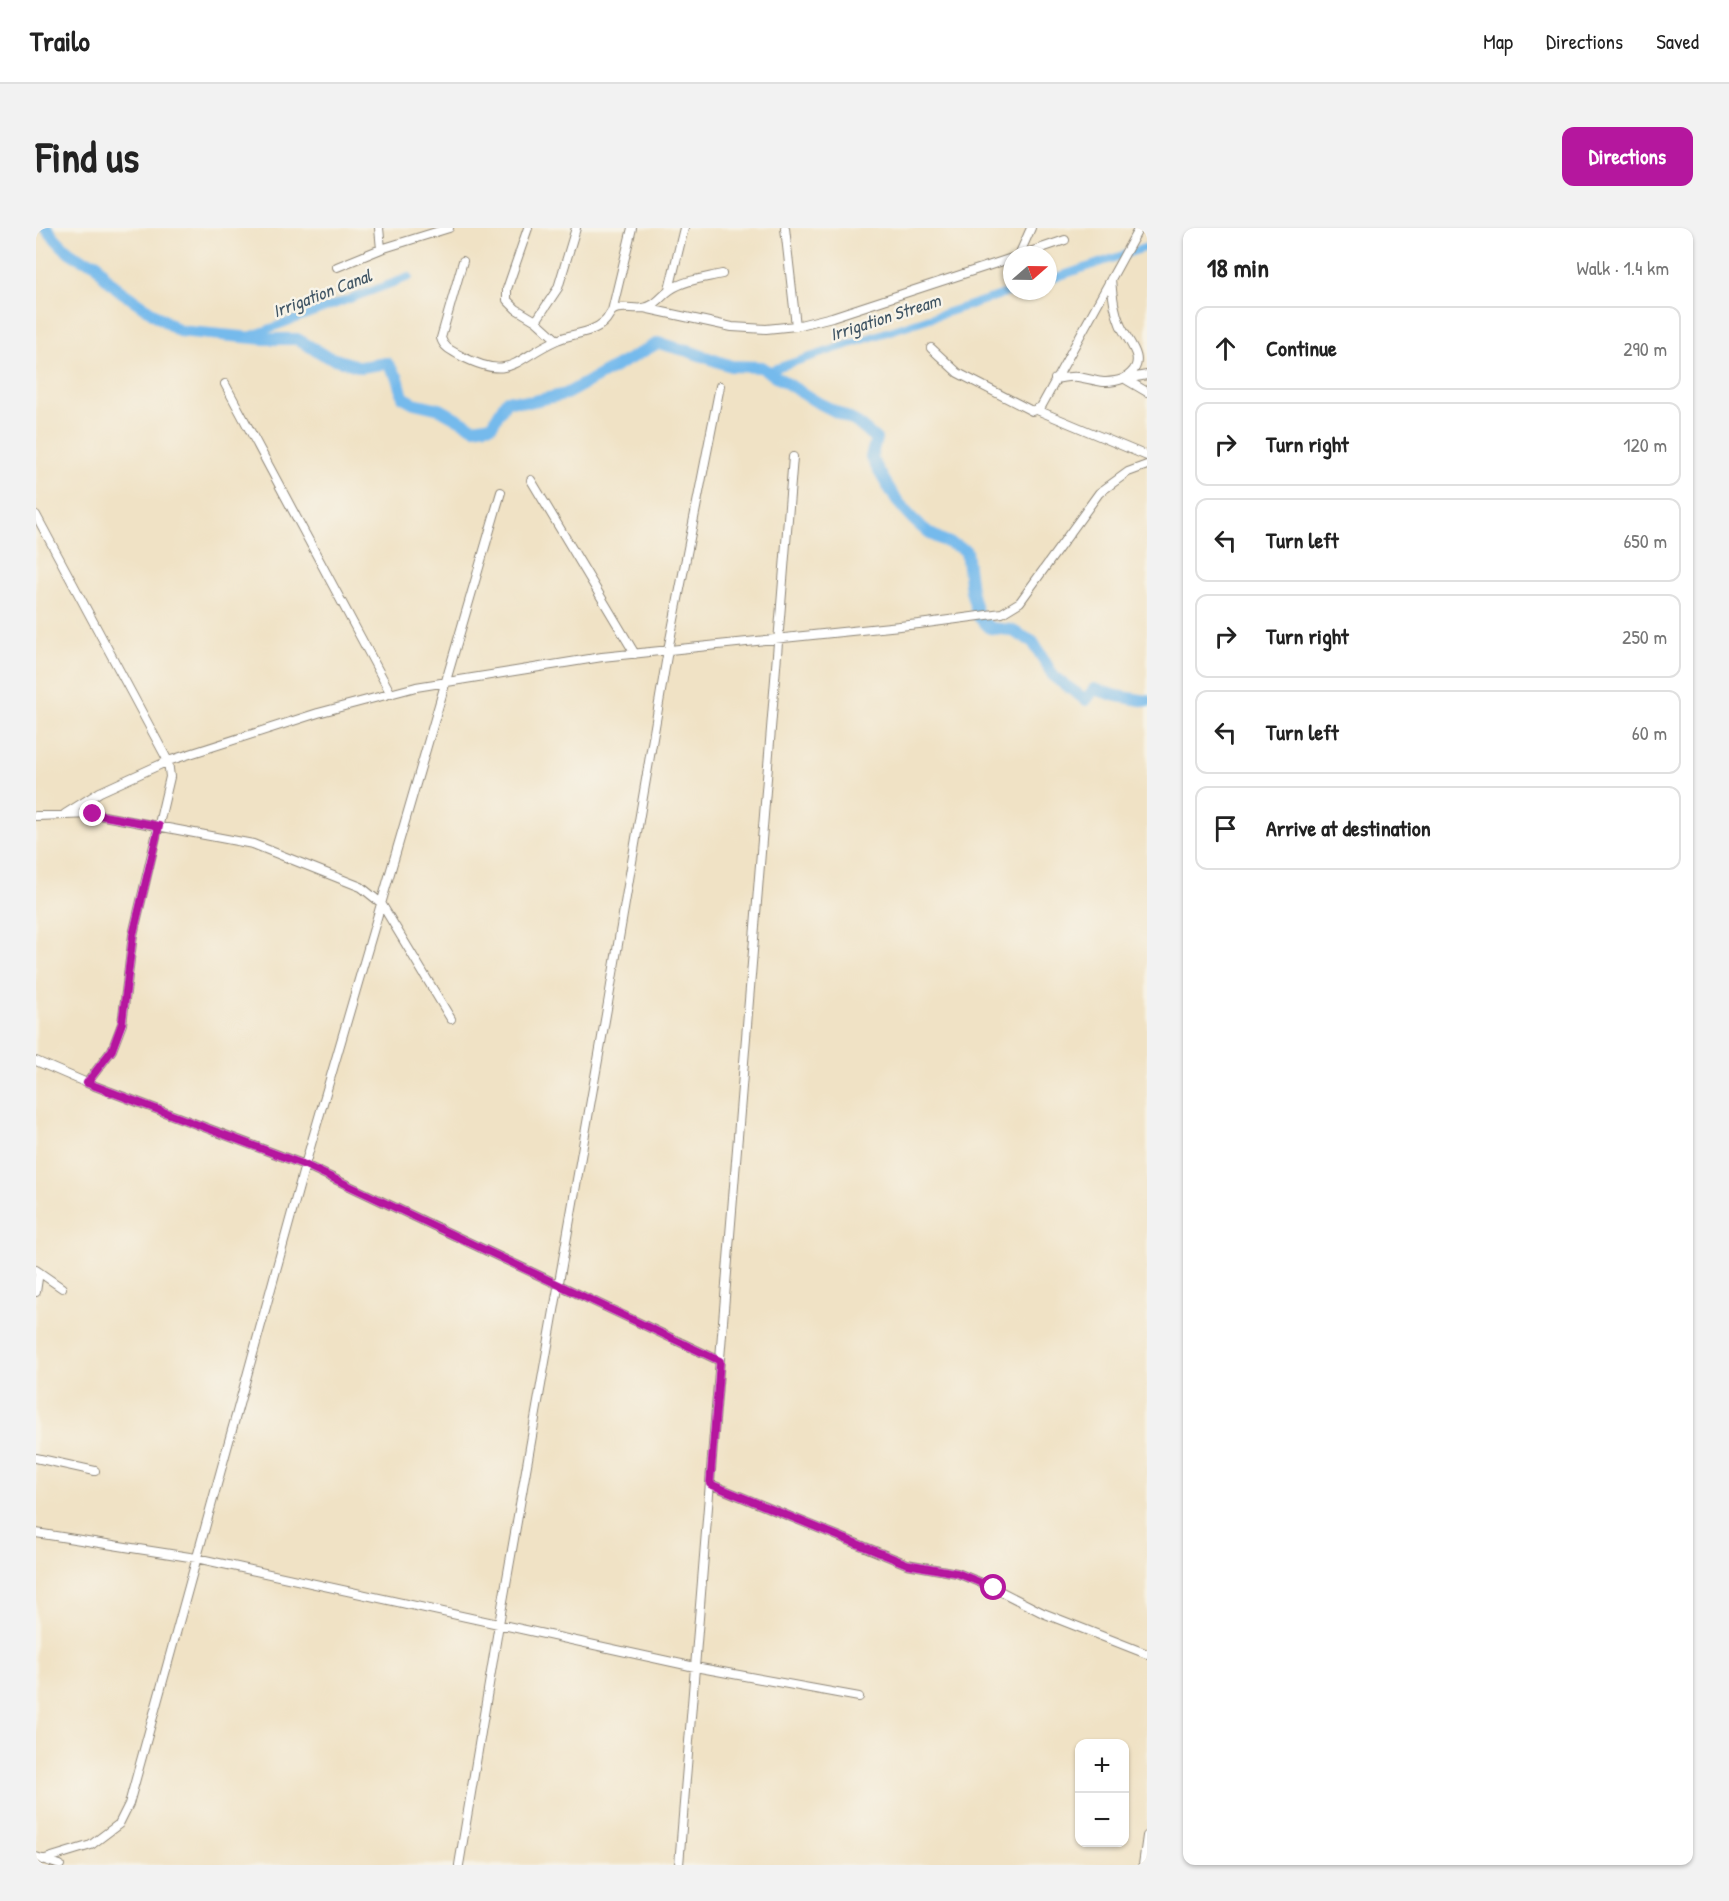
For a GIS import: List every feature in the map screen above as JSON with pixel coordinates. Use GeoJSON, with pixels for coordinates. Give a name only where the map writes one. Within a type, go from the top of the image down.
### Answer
{"type":"FeatureCollection","features":[{"type":"Feature","properties":{"kind":"street"},"geometry":{"type":"LineString","coordinates":[[379,228],[381,249]]}},
{"type":"Feature","properties":{"kind":"street"},"geometry":{"type":"LineString","coordinates":[[337,267],[381,249],[449,228]]}},
{"type":"Feature","properties":{"kind":"street"},"geometry":{"type":"LineString","coordinates":[[528,228],[507,289],[507,300],[557,340]]}},
{"type":"Feature","properties":{"kind":"street"},"geometry":{"type":"LineString","coordinates":[[536,321],[558,288],[576,228]]}},
{"type":"Feature","properties":{"kind":"street"},"geometry":{"type":"LineString","coordinates":[[463,261],[441,338],[443,344],[449,350],[477,364],[508,368],[557,340],[597,328],[606,321],[612,311],[632,228]]}},
{"type":"Feature","properties":{"kind":"street"},"geometry":{"type":"LineString","coordinates":[[669,290],[684,228]]}},
{"type":"Feature","properties":{"kind":"street"},"geometry":{"type":"LineString","coordinates":[[785,228],[795,326]]}},
{"type":"Feature","properties":{"kind":"street"},"geometry":{"type":"LineString","coordinates":[[1024,246],[1031,228]]}},
{"type":"Feature","properties":{"kind":"street"},"geometry":{"type":"LineString","coordinates":[[1037,410],[1041,407],[1111,279],[1134,230]]}},
{"type":"Feature","properties":{"kind":"street"},"geometry":{"type":"LineString","coordinates":[[1047,246],[1065,240]]}},
{"type":"Feature","properties":{"kind":"street"},"geometry":{"type":"LineString","coordinates":[[612,311],[622,307],[643,308],[732,327],[766,329],[795,326],[832,318],[1003,261]]}},
{"type":"Feature","properties":{"kind":"street"},"geometry":{"type":"LineString","coordinates":[[643,308],[657,303],[669,290],[691,281],[722,274]]}},
{"type":"Feature","properties":{"kind":"street"},"geometry":{"type":"LineString","coordinates":[[1111,279],[1112,299],[1120,326],[1138,357],[1138,365],[1125,379]]}},
{"type":"Feature","properties":{"kind":"street"},"geometry":{"type":"LineString","coordinates":[[931,348],[958,373],[1032,411],[1037,410],[1147,456]]}},
{"type":"Feature","properties":{"kind":"street"},"geometry":{"type":"LineString","coordinates":[[1055,379],[1078,377],[1096,382],[1113,382],[1147,375]]}},
{"type":"Feature","properties":{"kind":"street"},"geometry":{"type":"LineString","coordinates":[[1125,379],[1147,392]]}},
{"type":"Feature","properties":{"kind":"street"},"geometry":{"type":"LineString","coordinates":[[225,384],[391,694]]}},
{"type":"Feature","properties":{"kind":"street"},"geometry":{"type":"LineString","coordinates":[[459,1865],[668,650],[720,386]]}},
{"type":"Feature","properties":{"kind":"street"},"geometry":{"type":"LineString","coordinates":[[679,1865],[793,457]]}},
{"type":"Feature","properties":{"kind":"street"},"geometry":{"type":"LineString","coordinates":[[65,814],[100,792],[168,761],[318,713],[445,682],[635,654],[1002,613],[1020,602],[1099,493],[1128,472],[1147,465]]}},
{"type":"Feature","properties":{"kind":"street"},"geometry":{"type":"LineString","coordinates":[[531,480],[635,654]]}},
{"type":"Feature","properties":{"kind":"street"},"geometry":{"type":"LineString","coordinates":[[39,1858],[91,1845],[119,1824],[129,1804],[305,1165],[501,492]]}},
{"type":"Feature","properties":{"kind":"street"},"geometry":{"type":"LineString","coordinates":[[36,515],[168,761],[170,777],[133,935],[122,1023],[112,1050],[87,1083]]}},
{"type":"Feature","properties":{"kind":"street"},"geometry":{"type":"LineString","coordinates":[[36,816],[93,814],[253,844],[361,887],[381,903],[451,1019]]}},
{"type":"Feature","properties":{"kind":"street"},"geometry":{"type":"LineString","coordinates":[[36,1061],[87,1083],[305,1165],[720,1361]]}},
{"type":"Feature","properties":{"kind":"street"},"geometry":{"type":"LineString","coordinates":[[36,1292],[38,1271],[62,1288]]}},
{"type":"Feature","properties":{"kind":"street"},"geometry":{"type":"LineString","coordinates":[[36,1458],[95,1471]]}},
{"type":"Feature","properties":{"kind":"street"},"geometry":{"type":"LineString","coordinates":[[710,1484],[907,1564],[957,1573],[976,1580],[1043,1613],[1147,1654]]}},
{"type":"Feature","properties":{"kind":"street"},"geometry":{"type":"LineString","coordinates":[[36,1533],[196,1558],[695,1667],[859,1697]]}},
{"type":"Feature","properties":{"kind":"street"},"geometry":{"type":"LineString","coordinates":[[1143,1865],[1147,1836]]}},
{"type":"Feature","properties":{"kind":"street"},"geometry":{"type":"LineString","coordinates":[[39,1858],[60,1865]]}},
{"type":"Feature","properties":{"kind":"waterway"},"geometry":{"type":"LineString","coordinates":[[46,228],[73,255],[96,263],[104,276],[119,290],[179,331],[264,339],[297,339],[328,357],[361,367],[387,363],[398,378],[403,397],[414,403],[440,409],[474,428],[492,425],[507,400],[529,402],[566,394],[658,343],[731,366],[761,367],[815,401],[856,422],[876,439],[871,457],[902,507],[928,532],[966,551],[971,591],[978,616],[990,628],[1011,630],[1033,642],[1054,677],[1086,700],[1094,689],[1147,701]]}},
{"type":"Feature","properties":{"kind":"waterway","name":"Irrigation Stream"},"geometry":{"type":"LineString","coordinates":[[1057,277],[1147,247]]}},
{"type":"Feature","properties":{"kind":"waterway","name":"Irrigation Canal"},"geometry":{"type":"LineString","coordinates":[[247,337],[409,277]]}},
{"type":"Feature","properties":{"kind":"waterway","name":"Irrigation Stream"},"geometry":{"type":"LineString","coordinates":[[767,371],[1003,294]]}},
{"type":"Feature","properties":{"kind":"route"},"geometry":{"type":"LineString","coordinates":[[93,814],[159,826],[133,935],[122,1023],[112,1050],[87,1083],[305,1165],[720,1361],[710,1484],[907,1564],[957,1573],[994,1588]]}}]}
